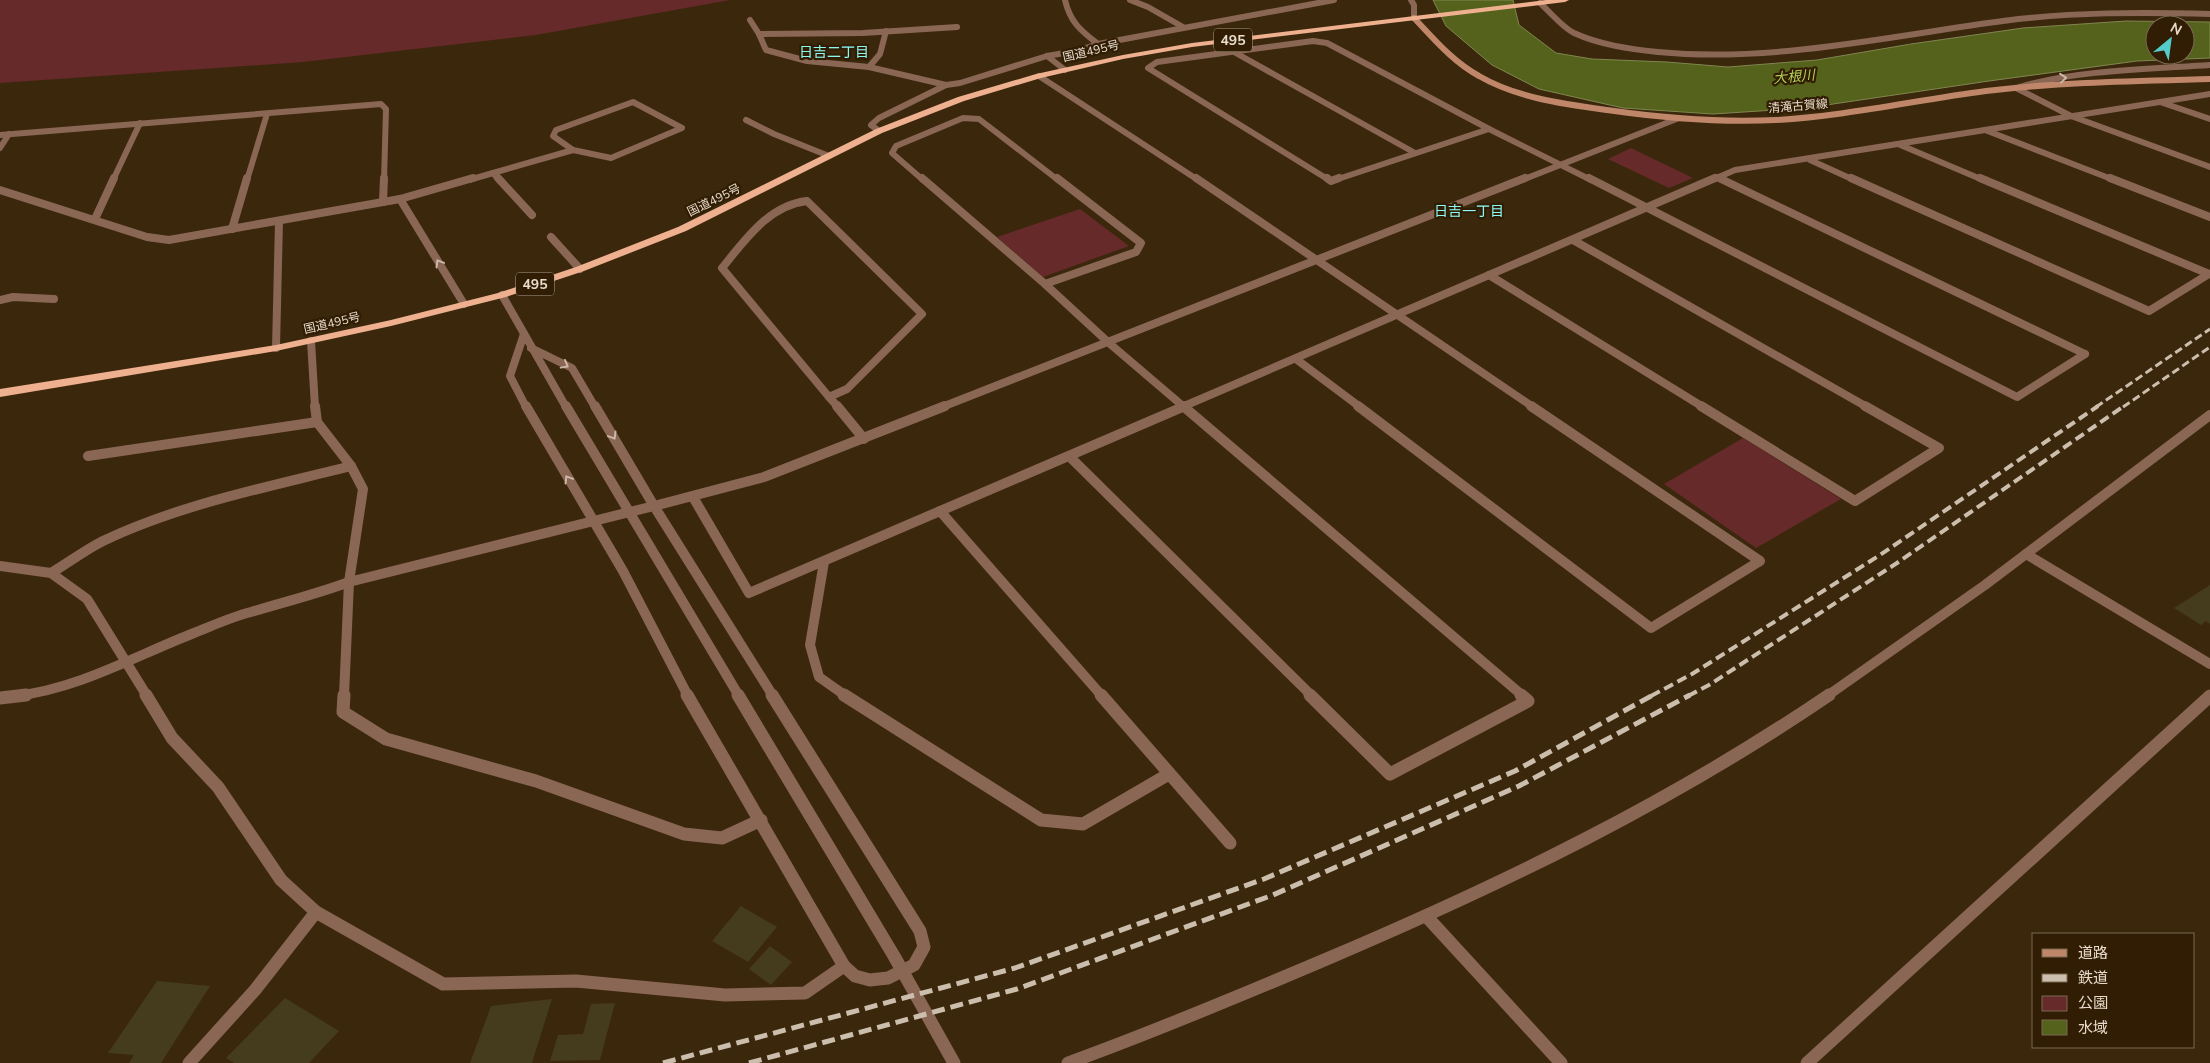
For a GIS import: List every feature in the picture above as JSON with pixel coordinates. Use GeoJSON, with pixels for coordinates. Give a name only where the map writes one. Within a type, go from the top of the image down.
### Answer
{"type":"FeatureCollection","features":[{"type":"Feature","properties":{"kind":"highway","name":"495"},"geometry":{"type":"LineString","coordinates":[[1535,4],[1565,0]]}},
{"type":"Feature","properties":{"kind":"highway","name":"国道495号"},"geometry":{"type":"LineString","coordinates":[[0,393],[276,348],[502,295],[580,269],[682,229],[879,131],[961,99],[1039,76],[1123,57],[1192,45],[1535,4]]}},
{"type":"Feature","properties":{"kind":"main road","name":"清滝古賀線"},"geometry":{"type":"LineString","coordinates":[[1414,18],[1438,44],[1464,66],[1498,85],[1584,107],[1679,118],[1774,120],[1811,117],[2016,88],[2210,79]]}},
{"type":"Feature","properties":{"kind":"street"},"geometry":{"type":"LineString","coordinates":[[1065,0],[1068,15],[1073,25],[1098,44]]}},
{"type":"Feature","properties":{"kind":"street"},"geometry":{"type":"LineString","coordinates":[[1130,0],[1148,7],[1183,27]]}},
{"type":"Feature","properties":{"kind":"street"},"geometry":{"type":"LineString","coordinates":[[750,20],[760,34],[766,50],[807,60],[869,67],[946,84],[960,83],[1047,56],[1076,51],[1098,44],[1314,2],[1334,0]]}},
{"type":"Feature","properties":{"kind":"street"},"geometry":{"type":"LineString","coordinates":[[1411,0],[1414,6],[1414,18]]}},
{"type":"Feature","properties":{"kind":"street"},"geometry":{"type":"LineString","coordinates":[[1535,4],[1555,24],[1598,42],[1642,52],[1698,55],[1824,48],[2002,21],[2070,14],[2168,12],[2210,14]]}},
{"type":"Feature","properties":{"kind":"street"},"geometry":{"type":"LineString","coordinates":[[760,34],[957,27]]}},
{"type":"Feature","properties":{"kind":"street"},"geometry":{"type":"LineString","coordinates":[[869,67],[880,54],[886,31]]}},
{"type":"Feature","properties":{"kind":"street"},"geometry":{"type":"LineString","coordinates":[[1489,129],[1331,180],[1148,68],[1157,62],[1314,41],[1327,44],[1489,129],[2017,396],[2086,354],[1718,178]]}},
{"type":"Feature","properties":{"kind":"street"},"geometry":{"type":"LineString","coordinates":[[1234,52],[1415,153]]}},
{"type":"Feature","properties":{"kind":"street"},"geometry":{"type":"LineString","coordinates":[[1047,56],[1065,70]]}},
{"type":"Feature","properties":{"kind":"street"},"geometry":{"type":"LineString","coordinates":[[2016,88],[2043,80],[2147,68],[2210,65]]}},
{"type":"Feature","properties":{"kind":"street"},"geometry":{"type":"LineString","coordinates":[[1039,76],[1192,176],[1316,262],[1760,561],[1651,628],[1296,360]]}},
{"type":"Feature","properties":{"kind":"street"},"geometry":{"type":"LineString","coordinates":[[879,131],[871,125],[879,118],[946,84]]}},
{"type":"Feature","properties":{"kind":"street"},"geometry":{"type":"LineString","coordinates":[[2016,88],[2071,116],[2210,167]]}},
{"type":"Feature","properties":{"kind":"street"},"geometry":{"type":"LineString","coordinates":[[693,496],[749,593],[1184,405],[1296,360],[1735,170],[2210,94]]}},
{"type":"Feature","properties":{"kind":"street"},"geometry":{"type":"LineString","coordinates":[[0,190],[147,237],[169,240],[400,199],[573,150],[611,158],[682,128],[633,102],[556,130],[553,136],[573,150]]}},
{"type":"Feature","properties":{"kind":"street"},"geometry":{"type":"LineString","coordinates":[[2159,102],[2210,119]]}},
{"type":"Feature","properties":{"kind":"street"},"geometry":{"type":"LineString","coordinates":[[0,135],[380,104],[386,109],[383,202]]}},
{"type":"Feature","properties":{"kind":"street"},"geometry":{"type":"LineString","coordinates":[[232,229],[267,114]]}},
{"type":"Feature","properties":{"kind":"street"},"geometry":{"type":"LineString","coordinates":[[1044,284],[1136,252],[1141,243],[979,120],[963,118],[896,146],[892,153],[1044,284],[1109,343],[1184,405],[1528,701],[1390,774],[1069,456]]}},
{"type":"Feature","properties":{"kind":"street"},"geometry":{"type":"LineString","coordinates":[[2,701],[36,694],[102,673],[249,612],[313,596],[349,582],[764,477],[1679,118]]}},
{"type":"Feature","properties":{"kind":"street"},"geometry":{"type":"LineString","coordinates":[[746,120],[774,134],[829,156]]}},
{"type":"Feature","properties":{"kind":"street"},"geometry":{"type":"LineString","coordinates":[[94,219],[140,123]]}},
{"type":"Feature","properties":{"kind":"street"},"geometry":{"type":"LineString","coordinates":[[1984,129],[2210,217]]}},
{"type":"Feature","properties":{"kind":"street"},"geometry":{"type":"LineString","coordinates":[[0,148],[9,134]]}},
{"type":"Feature","properties":{"kind":"street"},"geometry":{"type":"LineString","coordinates":[[1809,159],[2150,311],[2209,274],[1897,144]]}},
{"type":"Feature","properties":{"kind":"street"},"geometry":{"type":"LineString","coordinates":[[493,173],[532,215]]}},
{"type":"Feature","properties":{"kind":"street"},"geometry":{"type":"LineString","coordinates":[[400,199],[464,304]]}},
{"type":"Feature","properties":{"kind":"street"},"geometry":{"type":"LineString","coordinates":[[828,397],[847,389],[922,314],[807,200],[796,200],[768,217],[722,268],[828,397],[864,439]]}},
{"type":"Feature","properties":{"kind":"street"},"geometry":{"type":"LineString","coordinates":[[276,348],[278,221]]}},
{"type":"Feature","properties":{"kind":"street"},"geometry":{"type":"LineString","coordinates":[[551,237],[580,269]]}},
{"type":"Feature","properties":{"kind":"street"},"geometry":{"type":"LineString","coordinates":[[1490,275],[1855,501],[1939,448],[1573,240]]}},
{"type":"Feature","properties":{"kind":"street"},"geometry":{"type":"LineString","coordinates":[[502,295],[531,348],[894,956],[954,1063]]}},
{"type":"Feature","properties":{"kind":"street"},"geometry":{"type":"LineString","coordinates":[[0,300],[13,296],[54,299]]}},
{"type":"Feature","properties":{"kind":"street"},"geometry":{"type":"LineString","coordinates":[[524,334],[510,376],[623,571],[692,704],[844,966],[855,976],[870,980],[888,978],[914,965],[924,947],[920,931],[654,506],[572,368],[531,348]]}},
{"type":"Feature","properties":{"kind":"street"},"geometry":{"type":"LineString","coordinates":[[311,341],[312,380],[317,422],[351,466],[363,489],[349,582],[343,712],[386,739],[536,781],[684,834],[722,838],[761,820]]}},
{"type":"Feature","properties":{"kind":"street"},"geometry":{"type":"LineString","coordinates":[[1068,1063],[1150,1033],[1427,917],[1618,823],[1750,747],[1859,676],[2026,554],[2210,415]]}},
{"type":"Feature","properties":{"kind":"street"},"geometry":{"type":"LineString","coordinates":[[88,456],[317,422]]}},
{"type":"Feature","properties":{"kind":"street"},"geometry":{"type":"LineString","coordinates":[[51,573],[101,542],[141,526],[205,505],[351,466]]}},
{"type":"Feature","properties":{"kind":"street"},"geometry":{"type":"LineString","coordinates":[[940,511],[1230,843]]}},
{"type":"Feature","properties":{"kind":"street"},"geometry":{"type":"LineString","coordinates":[[2026,554],[2210,664]]}},
{"type":"Feature","properties":{"kind":"street"},"geometry":{"type":"LineString","coordinates":[[824,562],[810,645],[819,678],[1041,820],[1083,824],[1169,774]]}},
{"type":"Feature","properties":{"kind":"street"},"geometry":{"type":"LineString","coordinates":[[0,566],[51,573],[87,599],[172,738],[218,787],[282,880],[316,912],[442,984],[576,981],[725,995],[805,993],[844,966]]}},
{"type":"Feature","properties":{"kind":"street"},"geometry":{"type":"LineString","coordinates":[[1806,1063],[2210,696]]}},
{"type":"Feature","properties":{"kind":"street"},"geometry":{"type":"LineString","coordinates":[[188,1063],[255,990],[316,912]]}},
{"type":"Feature","properties":{"kind":"street"},"geometry":{"type":"LineString","coordinates":[[1427,917],[1561,1063]]}},
{"type":"Feature","properties":{"kind":"green space"},"geometry":{"type":"Polygon","coordinates":[[[0,0],[730,0],[536,35],[303,62],[0,83],[0,0]]]}},
{"type":"Feature","properties":{"kind":"green space"},"geometry":{"type":"Polygon","coordinates":[[[1631,148],[1693,178],[1669,188],[1608,159],[1631,148]]]}},
{"type":"Feature","properties":{"kind":"green space"},"geometry":{"type":"Polygon","coordinates":[[[1080,209],[1129,246],[1043,277],[997,237],[1080,209]]]}},
{"type":"Feature","properties":{"kind":"green space"},"geometry":{"type":"Polygon","coordinates":[[[1743,438],[1841,499],[1756,548],[1664,484],[1743,438]]]}},
{"type":"Feature","properties":{"kind":"water","name":"大根川"},"geometry":{"type":"Polygon","coordinates":[[[1433,0],[1513,0],[1519,25],[1556,53],[1592,59],[1728,67],[1817,60],[2023,28],[2145,21],[2145,61],[1806,108],[1713,114],[1623,108],[1539,89],[1492,65],[1446,26],[1433,0]]]}},
{"type":"Feature","properties":{"kind":"water"},"geometry":{"type":"Polygon","coordinates":[[[2195,22],[2210,22],[2210,58],[2195,59],[2195,22]]]}},
{"type":"Feature","properties":{"kind":"building"},"geometry":{"type":"Polygon","coordinates":[[[2210,585],[2210,624],[2206,621],[2201,625],[2174,608],[2210,585]]]}},
{"type":"Feature","properties":{"kind":"building"},"geometry":{"type":"Polygon","coordinates":[[[741,906],[777,927],[748,962],[712,941],[741,906]]]}},
{"type":"Feature","properties":{"kind":"building"},"geometry":{"type":"Polygon","coordinates":[[[770,946],[792,962],[771,985],[749,969],[770,946]]]}},
{"type":"Feature","properties":{"kind":"building"},"geometry":{"type":"Polygon","coordinates":[[[157,981],[210,986],[161,1063],[129,1063],[134,1055],[108,1053],[157,981]]]}},
{"type":"Feature","properties":{"kind":"building"},"geometry":{"type":"Polygon","coordinates":[[[285,998],[339,1031],[309,1063],[234,1063],[226,1058],[285,998]]]}},
{"type":"Feature","properties":{"kind":"building"},"geometry":{"type":"Polygon","coordinates":[[[552,999],[532,1063],[470,1063],[491,1006],[552,999]]]}},
{"type":"Feature","properties":{"kind":"building"},"geometry":{"type":"Polygon","coordinates":[[[615,1003],[600,1060],[550,1061],[558,1035],[583,1034],[591,1004],[615,1003]]]}},
{"type":"Feature","properties":{"kind":"railway"},"geometry":{"type":"LineString","coordinates":[[2096,407],[2210,329]]}},
{"type":"Feature","properties":{"kind":"railway"},"geometry":{"type":"LineString","coordinates":[[2123,407],[2210,347]]}},
{"type":"Feature","properties":{"kind":"railway"},"geometry":{"type":"LineString","coordinates":[[1651,696],[1692,674],[1880,555],[2098,406]]}},
{"type":"Feature","properties":{"kind":"railway"},"geometry":{"type":"LineString","coordinates":[[1688,696],[1709,685],[1897,563],[2124,406]]}},
{"type":"Feature","properties":{"kind":"railway"},"geometry":{"type":"LineString","coordinates":[[663,1063],[1015,968],[1264,879],[1515,771],[1653,695]]}},
{"type":"Feature","properties":{"kind":"railway"},"geometry":{"type":"LineString","coordinates":[[749,1063],[1017,989],[1273,895],[1519,786],[1690,695]]}},
{"type":"Feature","properties":{"kind":"district","name":"日吉二丁目"},"geometry":{"type":"Point","coordinates":[834,52]}},
{"type":"Feature","properties":{"kind":"district","name":"日吉一丁目"},"geometry":{"type":"Point","coordinates":[1469,211]}}]}
